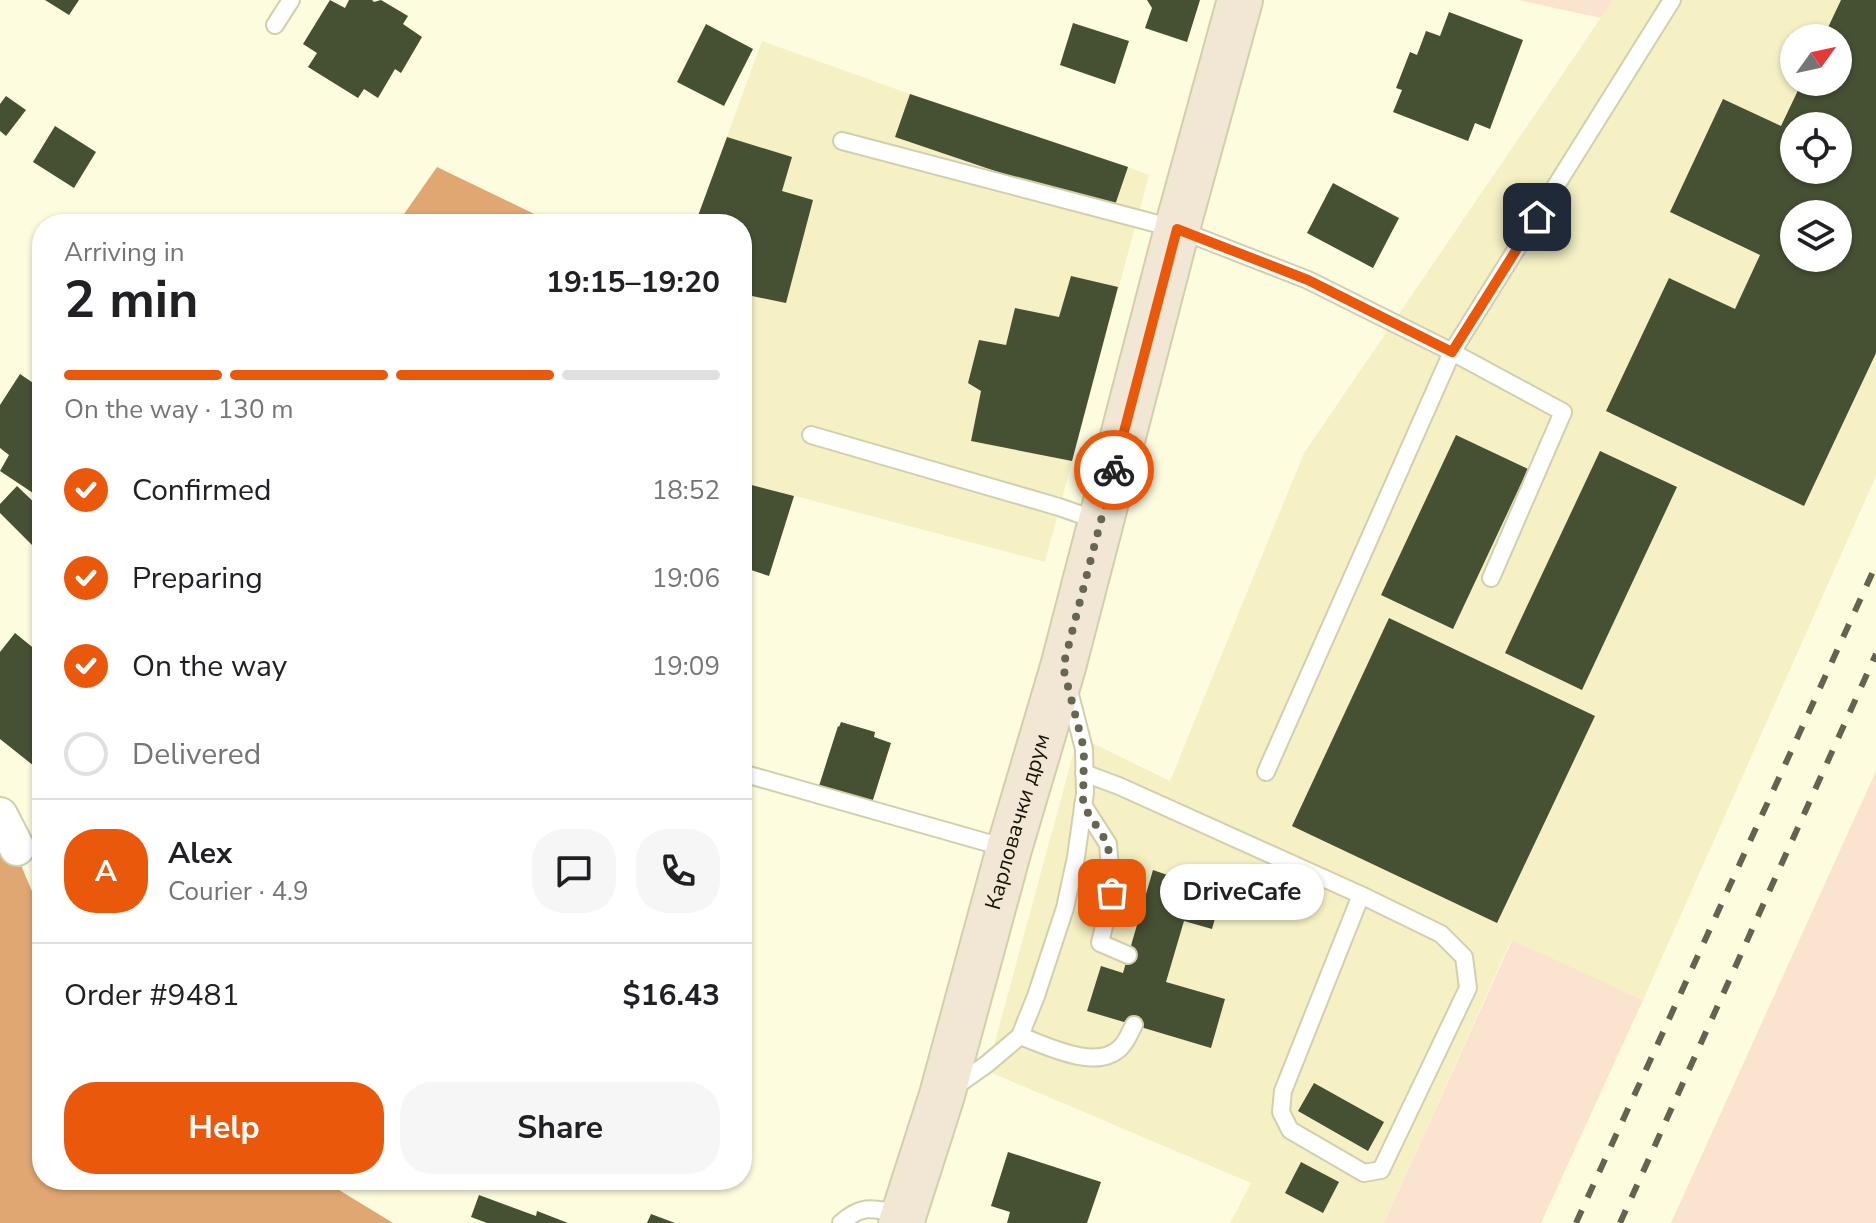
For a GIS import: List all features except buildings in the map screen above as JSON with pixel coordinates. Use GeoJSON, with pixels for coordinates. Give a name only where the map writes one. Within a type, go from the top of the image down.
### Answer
{"type":"FeatureCollection","features":[{"type":"Feature","properties":{"kind":"main road","name":"Карловачки друм"},"geometry":{"type":"LineString","coordinates":[[902,1219],[942,1095],[1009,849],[1063,667],[1240,0]]}},
{"type":"Feature","properties":{"kind":"street"},"geometry":{"type":"LineString","coordinates":[[0,815],[17,848]]}},
{"type":"Feature","properties":{"kind":"lane"},"geometry":{"type":"LineString","coordinates":[[275,25],[291,0]]}},
{"type":"Feature","properties":{"kind":"lane"},"geometry":{"type":"LineString","coordinates":[[1266,772],[1452,352],[1672,0]]}},
{"type":"Feature","properties":{"kind":"lane"},"geometry":{"type":"LineString","coordinates":[[842,141],[1177,229],[1308,280],[1563,412],[1491,578]]}},
{"type":"Feature","properties":{"kind":"lane"},"geometry":{"type":"LineString","coordinates":[[811,435],[1100,521]]}},
{"type":"Feature","properties":{"kind":"lane"},"geometry":{"type":"LineString","coordinates":[[942,1095],[987,1064],[1020,1036],[1065,908],[1083,805],[1084,749],[1063,667]]}},
{"type":"Feature","properties":{"kind":"lane"},"geometry":{"type":"LineString","coordinates":[[1084,773],[1361,895],[1441,934],[1464,957],[1468,988],[1381,1170],[1364,1173],[1290,1130],[1281,1112],[1283,1091],[1361,895]]}},
{"type":"Feature","properties":{"kind":"lane"},"geometry":{"type":"LineString","coordinates":[[752,776],[1009,849]]}},
{"type":"Feature","properties":{"kind":"lane"},"geometry":{"type":"LineString","coordinates":[[1083,805],[1108,844],[1112,893],[1100,943],[1128,955]]}},
{"type":"Feature","properties":{"kind":"lane"},"geometry":{"type":"LineString","coordinates":[[1020,1036],[1082,1058],[1102,1059],[1121,1048],[1134,1025]]}},
{"type":"Feature","properties":{"kind":"lane"},"geometry":{"type":"LineString","coordinates":[[841,1223],[853,1212],[869,1208],[902,1219]]}},
{"type":"Feature","properties":{"kind":"shaded area"},"geometry":{"type":"Polygon","coordinates":[[[1518,0],[1613,0],[1601,18],[1518,0]]]}},
{"type":"Feature","properties":{"kind":"shaded area"},"geometry":{"type":"Polygon","coordinates":[[[1613,0],[1876,0],[1876,476],[1643,1000],[1511,940],[1384,1223],[1230,1223],[1251,1183],[987,1071],[1078,736],[1170,781],[1304,453],[1613,0]]]}},
{"type":"Feature","properties":{"kind":"shaded area"},"geometry":{"type":"Polygon","coordinates":[[[762,41],[1149,175],[1045,562],[752,485],[752,214],[699,214],[762,41]]]}},
{"type":"Feature","properties":{"kind":"shaded area"},"geometry":{"type":"Polygon","coordinates":[[[437,167],[534,214],[404,214],[437,167]]]}},
{"type":"Feature","properties":{"kind":"shaded area"},"geometry":{"type":"Polygon","coordinates":[[[1876,771],[1876,1223],[1671,1223],[1876,771]]]}},
{"type":"Feature","properties":{"kind":"shaded area"},"geometry":{"type":"Polygon","coordinates":[[[0,831],[13,846],[32,891],[32,1190],[339,1190],[393,1223],[0,1223],[0,831]]]}},
{"type":"Feature","properties":{"kind":"shaded area"},"geometry":{"type":"Polygon","coordinates":[[[1512,940],[1643,1000],[1541,1223],[1384,1223],[1512,940]]]}},
{"type":"Feature","properties":{"kind":"railway"},"geometry":{"type":"LineString","coordinates":[[1576,1223],[1876,565]]}},
{"type":"Feature","properties":{"kind":"railway"},"geometry":{"type":"LineString","coordinates":[[1620,1223],[1876,654]]}},
{"type":"Feature","properties":{"kind":"way so far"},"geometry":{"type":"LineString","coordinates":[[1112,893],[1108,844],[1083,805],[1084,749],[1063,667],[1114,470]]}},
{"type":"Feature","properties":{"kind":"place","name":"DriveCafe"},"geometry":{"type":"Point","coordinates":[1112,893]}},
{"type":"Feature","properties":{"kind":"route"},"geometry":{"type":"LineString","coordinates":[[1114,470],[1177,229],[1308,280],[1452,352],[1537,217]]}}]}
